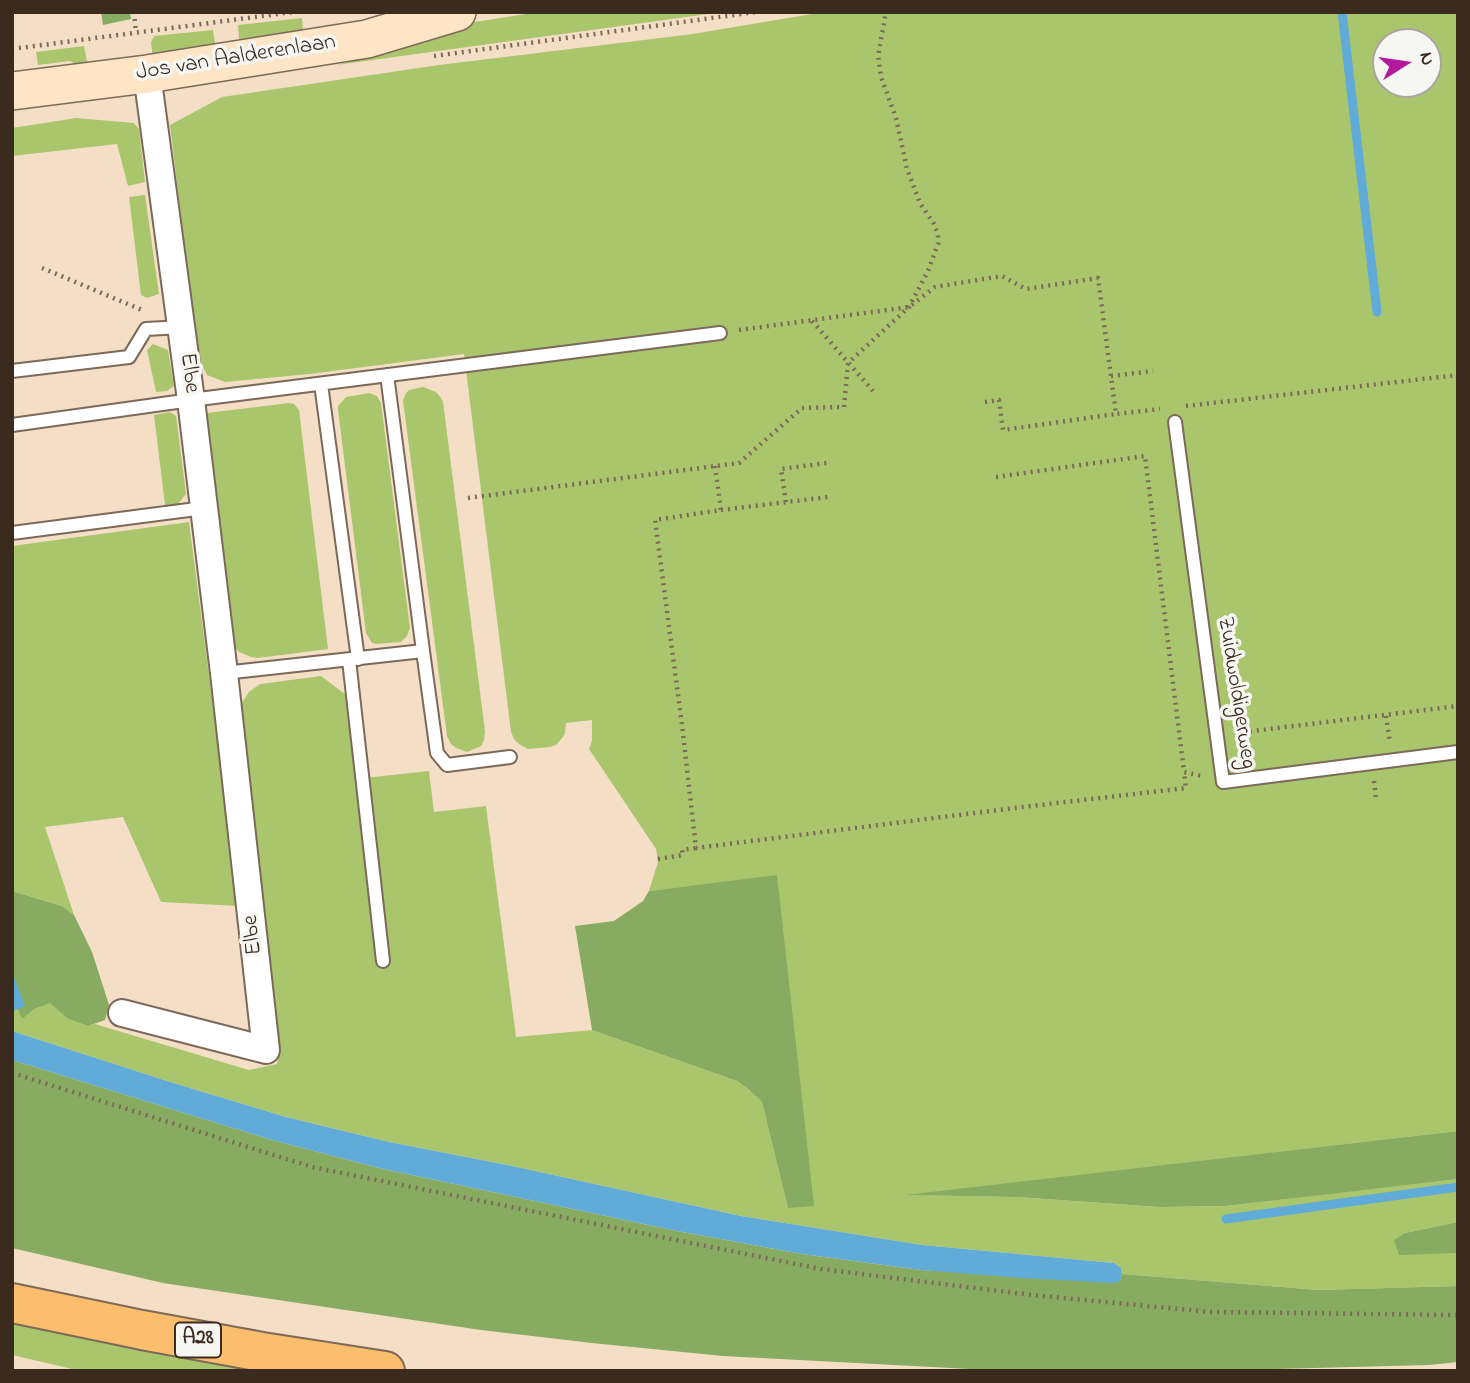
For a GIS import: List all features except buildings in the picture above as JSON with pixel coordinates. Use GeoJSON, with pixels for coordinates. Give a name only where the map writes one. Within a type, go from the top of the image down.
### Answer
{"type":"FeatureCollection","features":[{"type":"Feature","properties":{"kind":"highway","name":"A28"},"geometry":{"type":"LineString","coordinates":[[12,1303],[195,1339],[385,1371]]}},
{"type":"Feature","properties":{"kind":"street","name":"Jos van Aalderenlaan"},"geometry":{"type":"LineString","coordinates":[[12,91],[147,74],[367,39],[457,12]]}},
{"type":"Feature","properties":{"kind":"street","name":"Elbe"},"geometry":{"type":"LineString","coordinates":[[122,1013],[266,1050],[191,400],[147,74]]}},
{"type":"Feature","properties":{"kind":"lane"},"geometry":{"type":"LineString","coordinates":[[12,371],[129,357],[145,329],[181,327]]}},
{"type":"Feature","properties":{"kind":"lane"},"geometry":{"type":"LineString","coordinates":[[12,425],[720,332]]}},
{"type":"Feature","properties":{"kind":"lane"},"geometry":{"type":"LineString","coordinates":[[387,375],[437,753],[447,765],[510,757]]}},
{"type":"Feature","properties":{"kind":"lane"},"geometry":{"type":"LineString","coordinates":[[321,384],[354,659],[383,961]]}},
{"type":"Feature","properties":{"kind":"lane","name":"Zuidwoldigerweg"},"geometry":{"type":"LineString","coordinates":[[1175,422],[1223,782],[1458,752]]}},
{"type":"Feature","properties":{"kind":"lane"},"geometry":{"type":"LineString","coordinates":[[12,533],[204,508]]}},
{"type":"Feature","properties":{"kind":"lane"},"geometry":{"type":"LineString","coordinates":[[224,673],[424,651]]}},
{"type":"Feature","properties":{"kind":"path"},"geometry":{"type":"LineString","coordinates":[[134,12],[136,33]]}},
{"type":"Feature","properties":{"kind":"path","name":"Jos van Aalderenlaan"},"geometry":{"type":"LineString","coordinates":[[12,48],[293,12]]}},
{"type":"Feature","properties":{"kind":"path"},"geometry":{"type":"LineString","coordinates":[[886,12],[878,56],[881,77],[896,118],[903,153],[915,190],[938,234],[933,259],[909,307]]}},
{"type":"Feature","properties":{"kind":"path"},"geometry":{"type":"LineString","coordinates":[[42,268],[181,327]]}},
{"type":"Feature","properties":{"kind":"path"},"geometry":{"type":"LineString","coordinates":[[468,498],[739,463],[802,408],[845,407],[848,363],[935,287],[1002,276],[1026,289],[1098,278],[1116,414]]}},
{"type":"Feature","properties":{"kind":"path"},"geometry":{"type":"LineString","coordinates":[[720,332],[909,307]]}},
{"type":"Feature","properties":{"kind":"path"},"geometry":{"type":"LineString","coordinates":[[812,320],[873,391]]}},
{"type":"Feature","properties":{"kind":"path"},"geometry":{"type":"LineString","coordinates":[[1111,376],[1153,371]]}},
{"type":"Feature","properties":{"kind":"path"},"geometry":{"type":"LineString","coordinates":[[1174,408],[1458,375]]}},
{"type":"Feature","properties":{"kind":"path"},"geometry":{"type":"LineString","coordinates":[[985,402],[999,400],[1003,430],[1162,409]]}},
{"type":"Feature","properties":{"kind":"path"},"geometry":{"type":"LineString","coordinates":[[658,859],[683,855],[682,850],[696,848],[1186,788],[1145,456],[996,477]]}},
{"type":"Feature","properties":{"kind":"path"},"geometry":{"type":"LineString","coordinates":[[786,502],[781,469],[827,463]]}},
{"type":"Feature","properties":{"kind":"path"},"geometry":{"type":"LineString","coordinates":[[715,466],[721,510]]}},
{"type":"Feature","properties":{"kind":"path"},"geometry":{"type":"LineString","coordinates":[[696,848],[655,520],[828,497]]}},
{"type":"Feature","properties":{"kind":"path"},"geometry":{"type":"LineString","coordinates":[[1217,736],[1458,706]]}},
{"type":"Feature","properties":{"kind":"path"},"geometry":{"type":"LineString","coordinates":[[1184,772],[1223,782]]}},
{"type":"Feature","properties":{"kind":"path"},"geometry":{"type":"LineString","coordinates":[[12,1073],[312,1167],[821,1269],[1032,1295],[1211,1312],[1458,1315]]}},
{"type":"Feature","properties":{"kind":"green space"},"geometry":{"type":"Polygon","coordinates":[[[101,12],[130,12],[131,19],[103,25],[101,12]]]}},
{"type":"Feature","properties":{"kind":"green space"},"geometry":{"type":"Polygon","coordinates":[[[539,12],[723,12],[336,65],[390,52],[442,27],[539,12]]]}},
{"type":"Feature","properties":{"kind":"green space"},"geometry":{"type":"Polygon","coordinates":[[[824,12],[1458,12],[1458,1131],[912,1195],[1017,1197],[1160,1207],[1225,1206],[1458,1179],[1458,1222],[1405,1233],[1430,1253],[1458,1253],[1458,1286],[1318,1290],[1122,1274],[1121,1268],[1114,1263],[922,1245],[741,1216],[389,1142],[286,1117],[12,1031],[12,995],[34,1009],[50,1002],[68,1019],[88,1026],[95,1024],[249,1070],[277,1064],[280,1051],[277,1019],[239,717],[241,704],[249,692],[260,684],[321,676],[345,694],[355,779],[429,771],[434,812],[486,806],[516,1037],[592,1030],[737,1081],[762,1102],[788,1208],[777,876],[649,891],[658,862],[656,849],[589,749],[592,741],[592,720],[566,723],[563,737],[550,747],[528,749],[514,739],[464,354],[225,382],[207,375],[198,358],[170,125],[222,97],[439,65],[693,34],[824,12]]]}},
{"type":"Feature","properties":{"kind":"green space"},"geometry":{"type":"Polygon","coordinates":[[[302,18],[303,32],[239,39],[238,25],[302,18]]]}},
{"type":"Feature","properties":{"kind":"green space"},"geometry":{"type":"Polygon","coordinates":[[[213,30],[216,50],[153,59],[151,42],[154,36],[213,30]]]}},
{"type":"Feature","properties":{"kind":"green space"},"geometry":{"type":"Polygon","coordinates":[[[84,46],[88,66],[82,68],[70,61],[38,65],[36,52],[84,46]]]}},
{"type":"Feature","properties":{"kind":"green space"},"geometry":{"type":"Polygon","coordinates":[[[76,118],[134,123],[139,129],[145,182],[128,186],[117,144],[12,156],[12,128],[76,118]]]}},
{"type":"Feature","properties":{"kind":"green space"},"geometry":{"type":"Polygon","coordinates":[[[145,195],[159,294],[147,298],[141,295],[129,197],[145,195]]]}},
{"type":"Feature","properties":{"kind":"green space"},"geometry":{"type":"Polygon","coordinates":[[[153,344],[168,350],[174,386],[167,391],[156,392],[147,350],[153,344]]]}},
{"type":"Feature","properties":{"kind":"green space"},"geometry":{"type":"Polygon","coordinates":[[[423,387],[436,392],[443,402],[485,731],[481,746],[467,752],[451,744],[447,736],[403,401],[409,390],[423,387]]]}},
{"type":"Feature","properties":{"kind":"green space"},"geometry":{"type":"Polygon","coordinates":[[[369,393],[377,396],[381,403],[410,628],[401,642],[376,644],[372,643],[366,633],[338,410],[346,397],[369,393]]]}},
{"type":"Feature","properties":{"kind":"green space"},"geometry":{"type":"Polygon","coordinates":[[[289,403],[299,410],[328,649],[258,658],[239,652],[231,642],[199,414],[289,403]]]}},
{"type":"Feature","properties":{"kind":"green space"},"geometry":{"type":"Polygon","coordinates":[[[170,412],[176,416],[186,494],[178,504],[165,505],[154,415],[170,412]]]}},
{"type":"Feature","properties":{"kind":"green space"},"geometry":{"type":"Polygon","coordinates":[[[189,522],[239,906],[161,902],[123,817],[45,827],[74,915],[62,906],[12,891],[12,546],[189,522]]]}},
{"type":"Feature","properties":{"kind":"green space"},"geometry":{"type":"Polygon","coordinates":[[[777,875],[814,1206],[788,1208],[762,1102],[748,1089],[737,1081],[592,1030],[575,926],[614,921],[643,901],[649,891],[777,875]]]}},
{"type":"Feature","properties":{"kind":"green space"},"geometry":{"type":"Polygon","coordinates":[[[12,891],[62,906],[74,915],[92,952],[109,1005],[105,1020],[88,1026],[68,1019],[50,1003],[34,1009],[22,1019],[12,995],[12,891]]]}},
{"type":"Feature","properties":{"kind":"green space"},"geometry":{"type":"Polygon","coordinates":[[[12,1060],[272,1140],[383,1169],[677,1231],[802,1254],[921,1270],[1120,1281],[1122,1274],[1318,1290],[1458,1286],[1458,1362],[1200,1371],[1008,1371],[723,1356],[481,1330],[163,1283],[12,1248],[12,1060]]]}},
{"type":"Feature","properties":{"kind":"green space"},"geometry":{"type":"Polygon","coordinates":[[[1458,1131],[1458,1179],[1331,1194],[1225,1206],[1160,1207],[1017,1197],[905,1195],[1458,1131]]]}},
{"type":"Feature","properties":{"kind":"green space"},"geometry":{"type":"Polygon","coordinates":[[[1458,1222],[1458,1253],[1399,1255],[1394,1240],[1405,1233],[1458,1222]]]}},
{"type":"Feature","properties":{"kind":"green space"},"geometry":{"type":"Polygon","coordinates":[[[12,1320],[163,1355],[262,1371],[81,1371],[12,1355],[12,1320]]]}},
{"type":"Feature","properties":{"kind":"water"},"geometry":{"type":"Polygon","coordinates":[[[12,972],[25,1006],[13,1011],[12,1010],[12,972]]]}},
{"type":"Feature","properties":{"kind":"water"},"geometry":{"type":"Polygon","coordinates":[[[12,1031],[286,1117],[389,1142],[741,1216],[922,1245],[1114,1263],[1121,1268],[1122,1274],[1120,1281],[1115,1283],[1022,1278],[921,1270],[802,1254],[677,1231],[383,1169],[272,1140],[12,1060],[12,1031]]]}},
{"type":"Feature","properties":{"kind":"waterway"},"geometry":{"type":"LineString","coordinates":[[1342,12],[1377,312]]}},
{"type":"Feature","properties":{"kind":"waterway"},"geometry":{"type":"LineString","coordinates":[[1226,1219],[1458,1187]]}}]}
